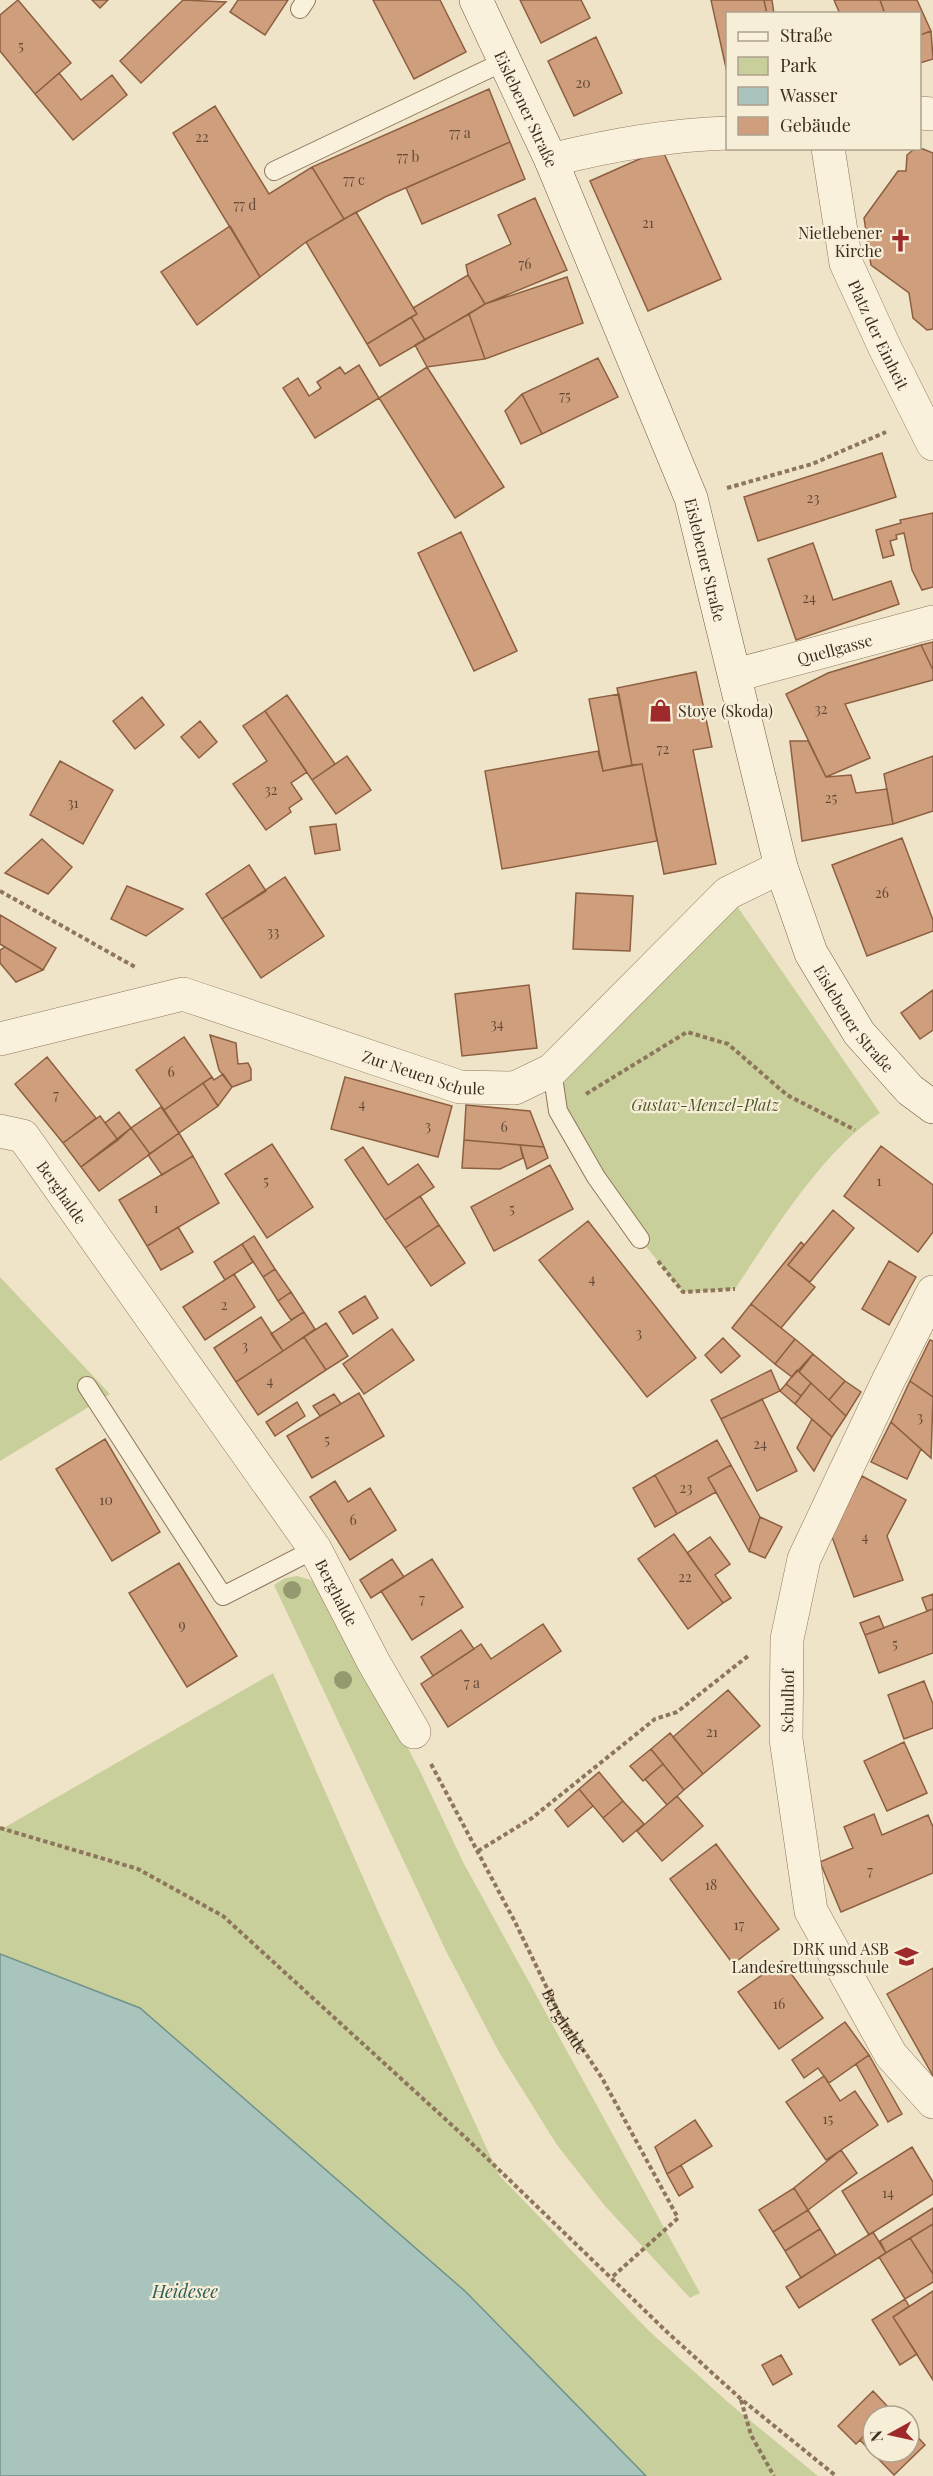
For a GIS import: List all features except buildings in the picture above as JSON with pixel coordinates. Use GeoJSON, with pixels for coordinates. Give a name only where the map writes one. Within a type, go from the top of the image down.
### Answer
{"type":"FeatureCollection","features":[{"type":"Feature","properties":{"kind":"street","name":"Eislebener Straße"},"geometry":{"type":"LineString","coordinates":[[476,0],[551,160],[691,498],[781,867],[811,953],[860,1033],[910,1090],[933,1107]]}},
{"type":"Feature","properties":{"kind":"street"},"geometry":{"type":"LineString","coordinates":[[551,160],[602,147],[678,134],[726,133]]}},
{"type":"Feature","properties":{"kind":"street","name":"Platz der Einheit"},"geometry":{"type":"LineString","coordinates":[[828,150],[846,263],[927,431]]}},
{"type":"Feature","properties":{"kind":"street","name":"Quellgasse"},"geometry":{"type":"LineString","coordinates":[[736,675],[933,622]]}},
{"type":"Feature","properties":{"kind":"street","name":"Zur Neuen Schule"},"geometry":{"type":"LineString","coordinates":[[183,994],[460,1087],[515,1088],[552,1070],[728,893],[781,867]]}},
{"type":"Feature","properties":{"kind":"street"},"geometry":{"type":"LineString","coordinates":[[0,1039],[183,994]]}},
{"type":"Feature","properties":{"kind":"street","name":"Berghalde"},"geometry":{"type":"LineString","coordinates":[[0,1107],[11,1134],[315,1549],[374,1663],[414,1732]]}},
{"type":"Feature","properties":{"kind":"street","name":"Schulhof"},"geometry":{"type":"LineString","coordinates":[[933,1292],[804,1559],[788,1639],[786,1739],[811,1911],[891,2055],[933,2102]]}},
{"type":"Feature","properties":{"kind":"lane"},"geometry":{"type":"LineString","coordinates":[[274,171],[505,61]]}},
{"type":"Feature","properties":{"kind":"lane"},"geometry":{"type":"LineString","coordinates":[[552,1070],[558,1111],[596,1177],[640,1239]]}},
{"type":"Feature","properties":{"kind":"lane"},"geometry":{"type":"LineString","coordinates":[[87,1386],[223,1596],[315,1549]]}},
{"type":"Feature","properties":{"kind":"path"},"geometry":{"type":"LineString","coordinates":[[691,498],[927,431]]}},
{"type":"Feature","properties":{"kind":"path"},"geometry":{"type":"LineString","coordinates":[[0,891],[183,994]]}},
{"type":"Feature","properties":{"kind":"path"},"geometry":{"type":"LineString","coordinates":[[558,1111],[687,1032],[728,1044],[787,1095],[855,1130]]}},
{"type":"Feature","properties":{"kind":"path"},"geometry":{"type":"LineString","coordinates":[[640,1239],[683,1293],[735,1289]]}},
{"type":"Feature","properties":{"kind":"path"},"geometry":{"type":"LineString","coordinates":[[478,1851],[532,1818],[655,1719],[677,1712],[751,1653],[788,1639]]}},
{"type":"Feature","properties":{"kind":"path","name":"Berghalde"},"geometry":{"type":"LineString","coordinates":[[414,1732],[478,1851],[560,2015],[602,2078],[678,2218],[611,2278]]}},
{"type":"Feature","properties":{"kind":"path"},"geometry":{"type":"LineString","coordinates":[[0,1828],[138,1869],[223,1916],[382,2060],[741,2399],[836,2476]]}},
{"type":"Feature","properties":{"kind":"path"},"geometry":{"type":"LineString","coordinates":[[741,2399],[751,2435],[774,2476]]}},
{"type":"Feature","properties":{"kind":"green space","name":"Gustav-Menzel-Platz"},"geometry":{"type":"Polygon","coordinates":[[[728,893],[880,1113],[858,1130],[818,1171],[735,1289],[683,1292],[640,1239],[558,1111],[552,1070],[728,893]]]}},
{"type":"Feature","properties":{"kind":"green space"},"geometry":{"type":"Polygon","coordinates":[[[0,1277],[110,1394],[0,1461],[0,1277]]]}},
{"type":"Feature","properties":{"kind":"green space"},"geometry":{"type":"Polygon","coordinates":[[[297,1576],[311,1580],[335,1611],[421,1773],[463,1862],[700,2293],[690,2298],[605,2206],[557,2145],[499,2052],[446,1951],[274,1585],[285,1578],[297,1576]]]}},
{"type":"Feature","properties":{"kind":"green space"},"geometry":{"type":"Polygon","coordinates":[[[273,1673],[380,1916],[499,2175],[649,2331],[730,2404],[818,2476],[646,2476],[466,2292],[140,2008],[0,1954],[0,1830],[273,1673]]]}},
{"type":"Feature","properties":{"kind":"water","name":"Heidesee"},"geometry":{"type":"Polygon","coordinates":[[[0,1954],[140,2008],[466,2292],[646,2476],[0,2476],[0,1954]]]}},
{"type":"Feature","properties":{"kind":"place","name":"Nietlebener Kirche"},"geometry":{"type":"Point","coordinates":[900,241]}},
{"type":"Feature","properties":{"kind":"place","name":"Stoye (Skoda)"},"geometry":{"type":"Point","coordinates":[660,710]}},
{"type":"Feature","properties":{"kind":"place","name":"DRK und ASB Landesrettungsschule"},"geometry":{"type":"Point","coordinates":[907,1957]}}]}
